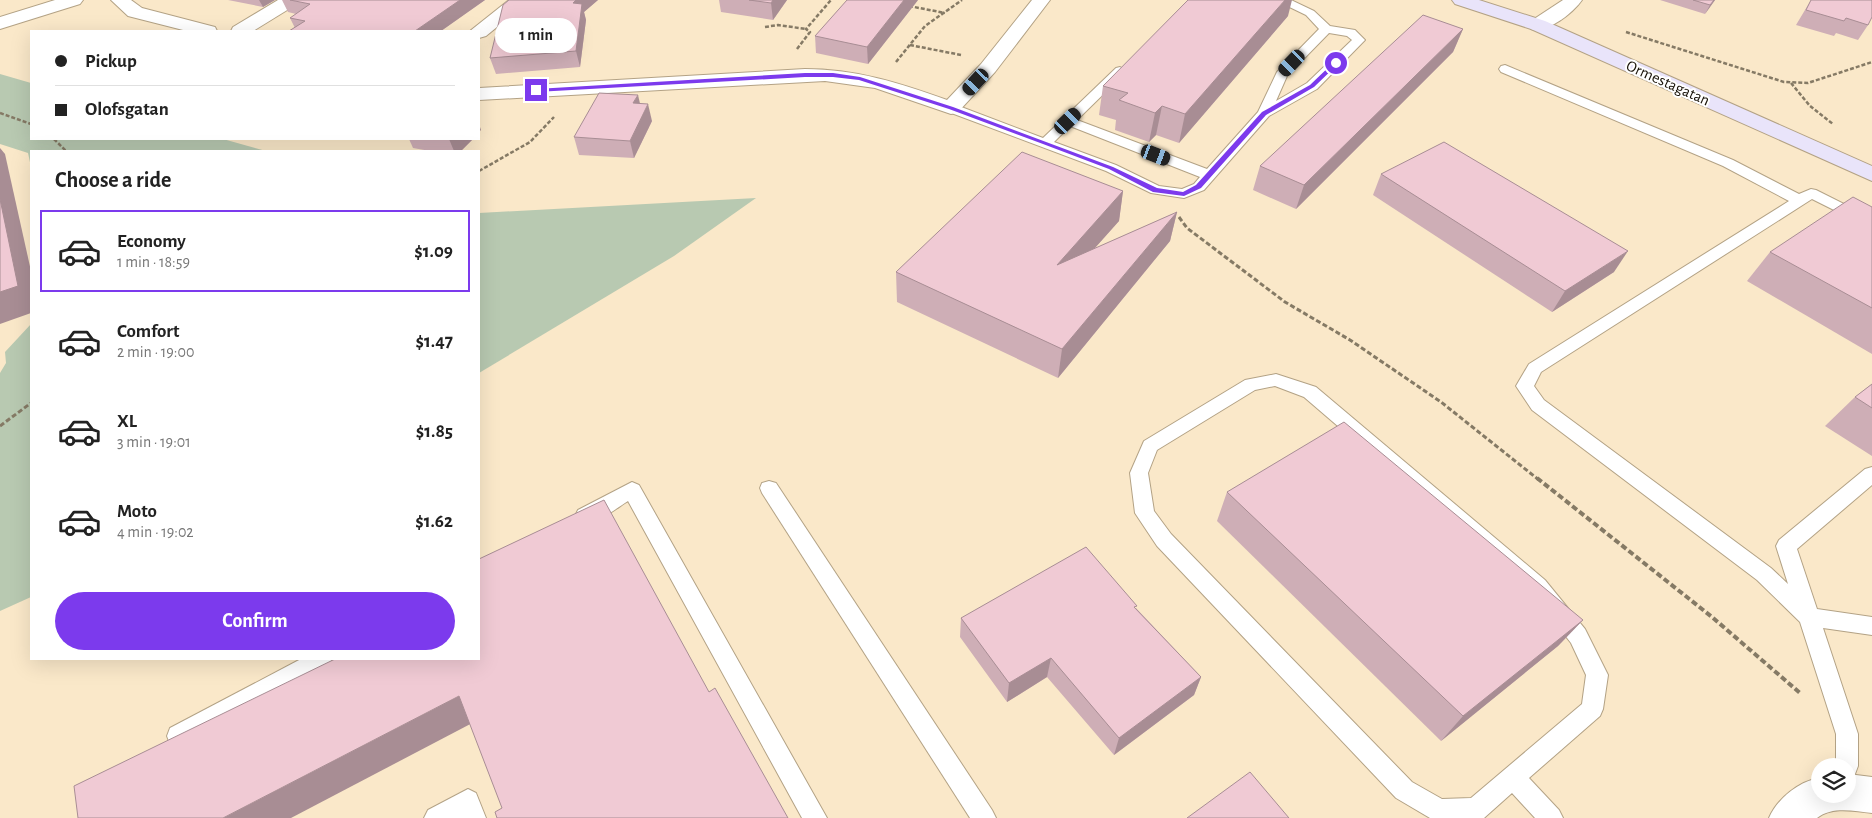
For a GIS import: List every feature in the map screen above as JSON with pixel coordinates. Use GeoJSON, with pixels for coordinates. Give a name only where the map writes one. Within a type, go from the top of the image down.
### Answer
{"type":"FeatureCollection","features":[{"type":"Feature","properties":{"kind":"street"},"geometry":{"type":"LineString","coordinates":[[0,23],[74,0]]}},
{"type":"Feature","properties":{"kind":"street"},"geometry":{"type":"LineString","coordinates":[[120,0],[135,12],[204,30]]}},
{"type":"Feature","properties":{"kind":"street"},"geometry":{"type":"LineString","coordinates":[[242,30],[291,0]]}},
{"type":"Feature","properties":{"kind":"street"},"geometry":{"type":"LineString","coordinates":[[480,31],[521,0]]}},
{"type":"Feature","properties":{"kind":"street"},"geometry":{"type":"LineString","coordinates":[[480,94],[833,75],[878,84],[951,108],[994,62],[1041,0]]}},
{"type":"Feature","properties":{"kind":"street","name":"Ormestagatan"},"geometry":{"type":"LineString","coordinates":[[1461,0],[1538,25],[1872,174]]}},
{"type":"Feature","properties":{"kind":"street"},"geometry":{"type":"LineString","coordinates":[[1538,25],[1568,6],[1573,0]]}},
{"type":"Feature","properties":{"kind":"street"},"geometry":{"type":"LineString","coordinates":[[1856,793],[1872,795]]}},
{"type":"Feature","properties":{"kind":"street"},"geometry":{"type":"LineString","coordinates":[[1787,818],[1811,799]]}},
{"type":"Feature","properties":{"kind":"lane"},"geometry":{"type":"LineString","coordinates":[[1264,113],[1312,86],[1359,40],[1351,33],[1326,29],[1310,13],[1282,0]]}},
{"type":"Feature","properties":{"kind":"lane"},"geometry":{"type":"LineString","coordinates":[[951,108],[1111,168],[1156,190],[1184,194],[1199,187],[1264,113],[1281,75],[1326,29]]}},
{"type":"Feature","properties":{"kind":"lane"},"geometry":{"type":"LineString","coordinates":[[1045,143],[1131,60]]}},
{"type":"Feature","properties":{"kind":"lane"},"geometry":{"type":"LineString","coordinates":[[1505,69],[1728,163],[1799,200]]}},
{"type":"Feature","properties":{"kind":"lane"},"geometry":{"type":"LineString","coordinates":[[1068,121],[1209,175]]}},
{"type":"Feature","properties":{"kind":"lane"},"geometry":{"type":"LineString","coordinates":[[1872,224],[1811,193],[1535,368],[1525,386],[1538,405],[1764,574],[1809,617],[1872,626]]}},
{"type":"Feature","properties":{"kind":"lane"},"geometry":{"type":"LineString","coordinates":[[1276,380],[1310,392],[1538,586],[1578,636],[1597,675],[1592,710],[1513,778],[1475,810],[1440,811],[1404,790],[1164,540],[1145,512],[1139,473],[1150,446],[1251,384],[1276,380]]}},
{"type":"Feature","properties":{"kind":"lane"},"geometry":{"type":"LineString","coordinates":[[1847,758],[1847,734],[1786,546],[1872,474]]}},
{"type":"Feature","properties":{"kind":"lane"},"geometry":{"type":"LineString","coordinates":[[769,488],[984,818]]}},
{"type":"Feature","properties":{"kind":"lane"},"geometry":{"type":"LineString","coordinates":[[564,527],[632,490],[815,818]]}},
{"type":"Feature","properties":{"kind":"lane"},"geometry":{"type":"LineString","coordinates":[[157,748],[319,660]]}},
{"type":"Feature","properties":{"kind":"lane"},"geometry":{"type":"LineString","coordinates":[[1513,778],[1551,818]]}},
{"type":"Feature","properties":{"kind":"lane"},"geometry":{"type":"LineString","coordinates":[[436,818],[468,801],[474,818]]}},
{"type":"Feature","properties":{"kind":"path"},"geometry":{"type":"LineString","coordinates":[[806,29],[831,0]]}},
{"type":"Feature","properties":{"kind":"path"},"geometry":{"type":"LineString","coordinates":[[878,84],[925,26],[962,0]]}},
{"type":"Feature","properties":{"kind":"path"},"geometry":{"type":"LineString","coordinates":[[906,6],[945,13]]}},
{"type":"Feature","properties":{"kind":"path"},"geometry":{"type":"LineString","coordinates":[[765,27],[778,25],[806,29],[810,32],[777,77]]}},
{"type":"Feature","properties":{"kind":"path"},"geometry":{"type":"LineString","coordinates":[[1618,29],[1765,77],[1790,83],[1808,83],[1872,62]]}},
{"type":"Feature","properties":{"kind":"path"},"geometry":{"type":"LineString","coordinates":[[910,45],[994,62]]}},
{"type":"Feature","properties":{"kind":"path"},"geometry":{"type":"LineString","coordinates":[[1790,83],[1803,99],[1824,118],[1837,126]]}},
{"type":"Feature","properties":{"kind":"path"},"geometry":{"type":"LineString","coordinates":[[480,170],[537,136],[570,99],[574,88]]}},
{"type":"Feature","properties":{"kind":"path"},"geometry":{"type":"LineString","coordinates":[[0,113],[30,124]]}},
{"type":"Feature","properties":{"kind":"path"},"geometry":{"type":"LineString","coordinates":[[55,140],[65,150]]}},
{"type":"Feature","properties":{"kind":"path"},"geometry":{"type":"LineString","coordinates":[[1156,190],[1187,228],[1285,302],[1350,340],[1441,402],[1712,616],[1802,694]]}},
{"type":"Feature","properties":{"kind":"path"},"geometry":{"type":"LineString","coordinates":[[0,426],[30,404]]}},
{"type":"Feature","properties":{"kind":"green space"},"geometry":{"type":"Polygon","coordinates":[[[0,74],[30,83],[30,140],[227,140],[262,150],[30,150],[30,162],[28,153],[0,144],[0,74]]]}},
{"type":"Feature","properties":{"kind":"green space"},"geometry":{"type":"Polygon","coordinates":[[[756,198],[674,256],[480,372],[480,213],[756,198]]]}},
{"type":"Feature","properties":{"kind":"green space"},"geometry":{"type":"Polygon","coordinates":[[[30,325],[30,597],[0,611],[0,373],[6,363],[5,352],[30,325]]]}},
{"type":"Feature","properties":{"kind":"building"},"geometry":{"type":"Polygon","coordinates":[[[290,0],[460,0],[416,30],[291,30],[305,21],[290,18],[310,4],[290,0]]]}},
{"type":"Feature","properties":{"kind":"building"},"geometry":{"type":"Polygon","coordinates":[[[509,0],[576,0],[573,3],[582,4],[576,51],[490,58],[503,5],[509,0]]]}},
{"type":"Feature","properties":{"kind":"building"},"geometry":{"type":"Polygon","coordinates":[[[749,0],[773,0],[771,3],[749,0]]]}},
{"type":"Feature","properties":{"kind":"building"},"geometry":{"type":"Polygon","coordinates":[[[847,0],[904,0],[867,47],[815,36],[847,0]]]}},
{"type":"Feature","properties":{"kind":"building"},"geometry":{"type":"Polygon","coordinates":[[[1188,0],[1285,0],[1185,114],[1162,106],[1155,113],[1119,100],[1128,93],[1103,86],[1188,0]]]}},
{"type":"Feature","properties":{"kind":"building"},"geometry":{"type":"Polygon","coordinates":[[[1693,0],[1714,0],[1710,5],[1693,0]]]}},
{"type":"Feature","properties":{"kind":"building"},"geometry":{"type":"Polygon","coordinates":[[[1811,0],[1872,0],[1872,17],[1868,25],[1846,18],[1844,21],[1806,10],[1811,0]]]}},
{"type":"Feature","properties":{"kind":"building"},"geometry":{"type":"Polygon","coordinates":[[[1423,15],[1463,29],[1304,185],[1260,166],[1423,15]]]}},
{"type":"Feature","properties":{"kind":"building"},"geometry":{"type":"Polygon","coordinates":[[[599,93],[638,95],[633,103],[648,104],[630,141],[574,137],[599,93]]]}},
{"type":"Feature","properties":{"kind":"building"},"geometry":{"type":"Polygon","coordinates":[[[1444,142],[1628,251],[1565,291],[1381,174],[1444,142]]]}},
{"type":"Feature","properties":{"kind":"building"},"geometry":{"type":"Polygon","coordinates":[[[1022,152],[1123,191],[1057,265],[1177,212],[1062,349],[896,272],[1022,152]]]}},
{"type":"Feature","properties":{"kind":"building"},"geometry":{"type":"Polygon","coordinates":[[[1853,197],[1872,207],[1872,308],[1770,252],[1853,197]]]}},
{"type":"Feature","properties":{"kind":"building"},"geometry":{"type":"Polygon","coordinates":[[[0,199],[18,286],[0,292],[0,199]]]}},
{"type":"Feature","properties":{"kind":"building"},"geometry":{"type":"Polygon","coordinates":[[[1872,384],[1872,408],[1855,397],[1872,384]]]}},
{"type":"Feature","properties":{"kind":"building"},"geometry":{"type":"Polygon","coordinates":[[[1344,422],[1583,620],[1463,716],[1227,492],[1344,422]]]}},
{"type":"Feature","properties":{"kind":"building"},"geometry":{"type":"Polygon","coordinates":[[[604,500],[709,692],[715,688],[788,818],[497,818],[495,812],[502,808],[459,696],[223,818],[78,818],[74,786],[333,660],[480,660],[480,559],[604,500]]]}},
{"type":"Feature","properties":{"kind":"building"},"geometry":{"type":"Polygon","coordinates":[[[1086,547],[1137,606],[1134,607],[1201,677],[1119,738],[1051,658],[1009,683],[961,618],[1086,547]]]}},
{"type":"Feature","properties":{"kind":"building"},"geometry":{"type":"Polygon","coordinates":[[[1250,772],[1289,818],[1187,818],[1250,772]]]}},
{"type":"Feature","properties":{"kind":"route"},"geometry":{"type":"LineString","coordinates":[[536,90],[805,75],[833,75],[860,79],[951,108],[1045,143],[1111,168],[1156,190],[1184,194],[1199,187],[1264,113],[1312,86],[1336,63]]}}]}
